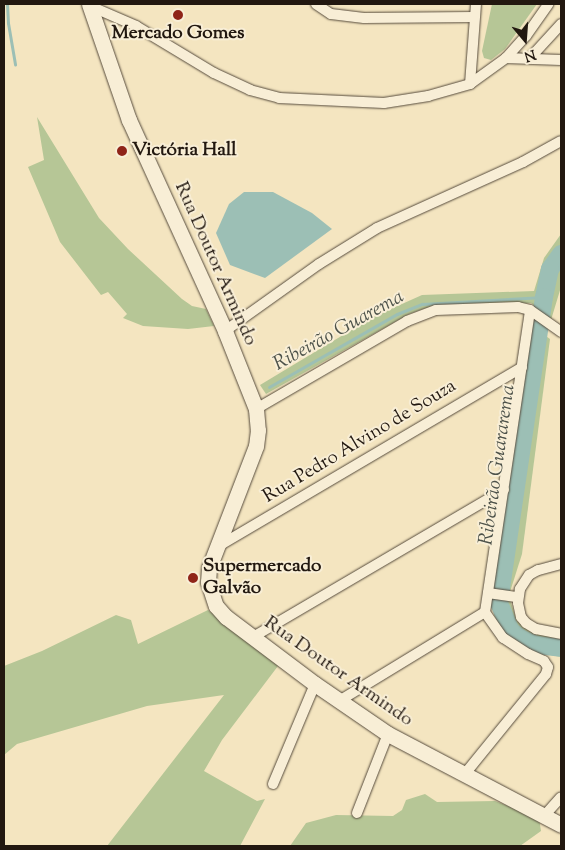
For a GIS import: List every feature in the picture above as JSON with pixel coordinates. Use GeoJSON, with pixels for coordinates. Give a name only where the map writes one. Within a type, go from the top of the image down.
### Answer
{"type":"FeatureCollection","features":[{"type":"Feature","properties":{"kind":"street"},"geometry":{"type":"LineString","coordinates":[[316,4],[364,18],[474,17]]}},
{"type":"Feature","properties":{"kind":"street"},"geometry":{"type":"LineString","coordinates":[[470,84],[476,4]]}},
{"type":"Feature","properties":{"kind":"street"},"geometry":{"type":"LineString","coordinates":[[90,5],[136,26],[214,73],[250,90],[279,98],[384,103],[428,96],[470,84],[506,58],[526,36],[548,4]]}},
{"type":"Feature","properties":{"kind":"street","name":"Rua Doutor Armindo"},"geometry":{"type":"LineString","coordinates":[[90,5],[129,120],[225,331],[256,409],[258,430],[256,446],[215,548],[209,568],[208,582],[211,596],[216,606],[226,618],[315,684],[388,734],[561,825]]}},
{"type":"Feature","properties":{"kind":"street"},"geometry":{"type":"LineString","coordinates":[[530,58],[561,24]]}},
{"type":"Feature","properties":{"kind":"street"},"geometry":{"type":"LineString","coordinates":[[506,58],[561,60]]}},
{"type":"Feature","properties":{"kind":"street"},"geometry":{"type":"LineString","coordinates":[[225,331],[319,264],[377,228],[523,162],[561,140]]}},
{"type":"Feature","properties":{"kind":"street"},"geometry":{"type":"LineString","coordinates":[[256,409],[422,314],[436,310],[518,307],[534,312],[561,332]]}},
{"type":"Feature","properties":{"kind":"street"},"geometry":{"type":"LineString","coordinates":[[339,701],[484,612],[490,593],[522,366],[534,312]]}},
{"type":"Feature","properties":{"kind":"street","name":"Rua Pedro Alvino de Souza"},"geometry":{"type":"LineString","coordinates":[[215,548],[522,366]]}},
{"type":"Feature","properties":{"kind":"street"},"geometry":{"type":"LineString","coordinates":[[252,637],[504,490]]}},
{"type":"Feature","properties":{"kind":"street"},"geometry":{"type":"LineString","coordinates":[[561,564],[538,570],[529,575],[516,596],[519,612],[526,623],[536,629],[561,634]]}},
{"type":"Feature","properties":{"kind":"street"},"geometry":{"type":"LineString","coordinates":[[490,593],[516,596]]}},
{"type":"Feature","properties":{"kind":"street"},"geometry":{"type":"LineString","coordinates":[[464,775],[546,674],[548,667],[544,661],[528,654],[503,638],[484,612]]}},
{"type":"Feature","properties":{"kind":"street"},"geometry":{"type":"LineString","coordinates":[[272,784],[315,684]]}},
{"type":"Feature","properties":{"kind":"street"},"geometry":{"type":"LineString","coordinates":[[357,813],[388,734]]}},
{"type":"Feature","properties":{"kind":"street"},"geometry":{"type":"LineString","coordinates":[[544,816],[561,797]]}},
{"type":"Feature","properties":{"kind":"green space"},"geometry":{"type":"Polygon","coordinates":[[[492,4],[537,4],[505,49],[491,60],[484,58],[482,51],[492,4]]]}},
{"type":"Feature","properties":{"kind":"green space"},"geometry":{"type":"Polygon","coordinates":[[[37,117],[99,218],[128,249],[182,299],[192,306],[206,309],[214,326],[188,329],[143,326],[123,318],[127,314],[108,292],[101,295],[60,242],[28,167],[44,160],[37,117]]]}},
{"type":"Feature","properties":{"kind":"green space"},"geometry":{"type":"Polygon","coordinates":[[[561,234],[561,287],[551,320],[531,303],[426,308],[409,314],[266,394],[260,385],[373,317],[422,295],[534,291],[544,258],[561,234]]]}},
{"type":"Feature","properties":{"kind":"green space"},"geometry":{"type":"Polygon","coordinates":[[[533,327],[550,339],[522,554],[510,592],[494,591],[533,327]]]}},
{"type":"Feature","properties":{"kind":"green space"},"geometry":{"type":"Polygon","coordinates":[[[493,599],[510,600],[517,621],[529,631],[561,640],[561,657],[534,652],[508,636],[494,615],[493,599]]]}},
{"type":"Feature","properties":{"kind":"green space"},"geometry":{"type":"Polygon","coordinates":[[[208,610],[278,666],[222,740],[204,771],[257,801],[265,799],[240,846],[107,846],[224,695],[147,706],[17,744],[4,755],[4,666],[42,651],[116,615],[131,620],[138,644],[208,610]]]}},
{"type":"Feature","properties":{"kind":"green space"},"geometry":{"type":"Polygon","coordinates":[[[425,794],[437,802],[495,801],[539,818],[541,831],[520,846],[290,846],[306,823],[336,815],[393,816],[402,810],[406,800],[425,794]]]}},
{"type":"Feature","properties":{"kind":"water"},"geometry":{"type":"Polygon","coordinates":[[[244,192],[273,192],[312,213],[332,229],[265,278],[230,265],[216,233],[229,204],[244,192]]]}},
{"type":"Feature","properties":{"kind":"waterway"},"geometry":{"type":"LineString","coordinates":[[7,4],[8,23],[15,64]]}},
{"type":"Feature","properties":{"kind":"waterway","name":"Ribeirão Guararema"},"geometry":{"type":"LineString","coordinates":[[561,254],[550,269],[544,297],[499,603],[511,631],[522,639],[537,645],[561,648]]}},
{"type":"Feature","properties":{"kind":"waterway","name":"Ribeirão Guarema"},"geometry":{"type":"LineString","coordinates":[[269,387],[397,314],[422,304],[544,297]]}},
{"type":"Feature","properties":{"kind":"place","name":"Mercado Gomes"},"geometry":{"type":"Point","coordinates":[178,15]}},
{"type":"Feature","properties":{"kind":"place","name":"Victória Hall"},"geometry":{"type":"Point","coordinates":[122,151]}},
{"type":"Feature","properties":{"kind":"place","name":"Supermercado Galvão"},"geometry":{"type":"Point","coordinates":[193,578]}}]}
